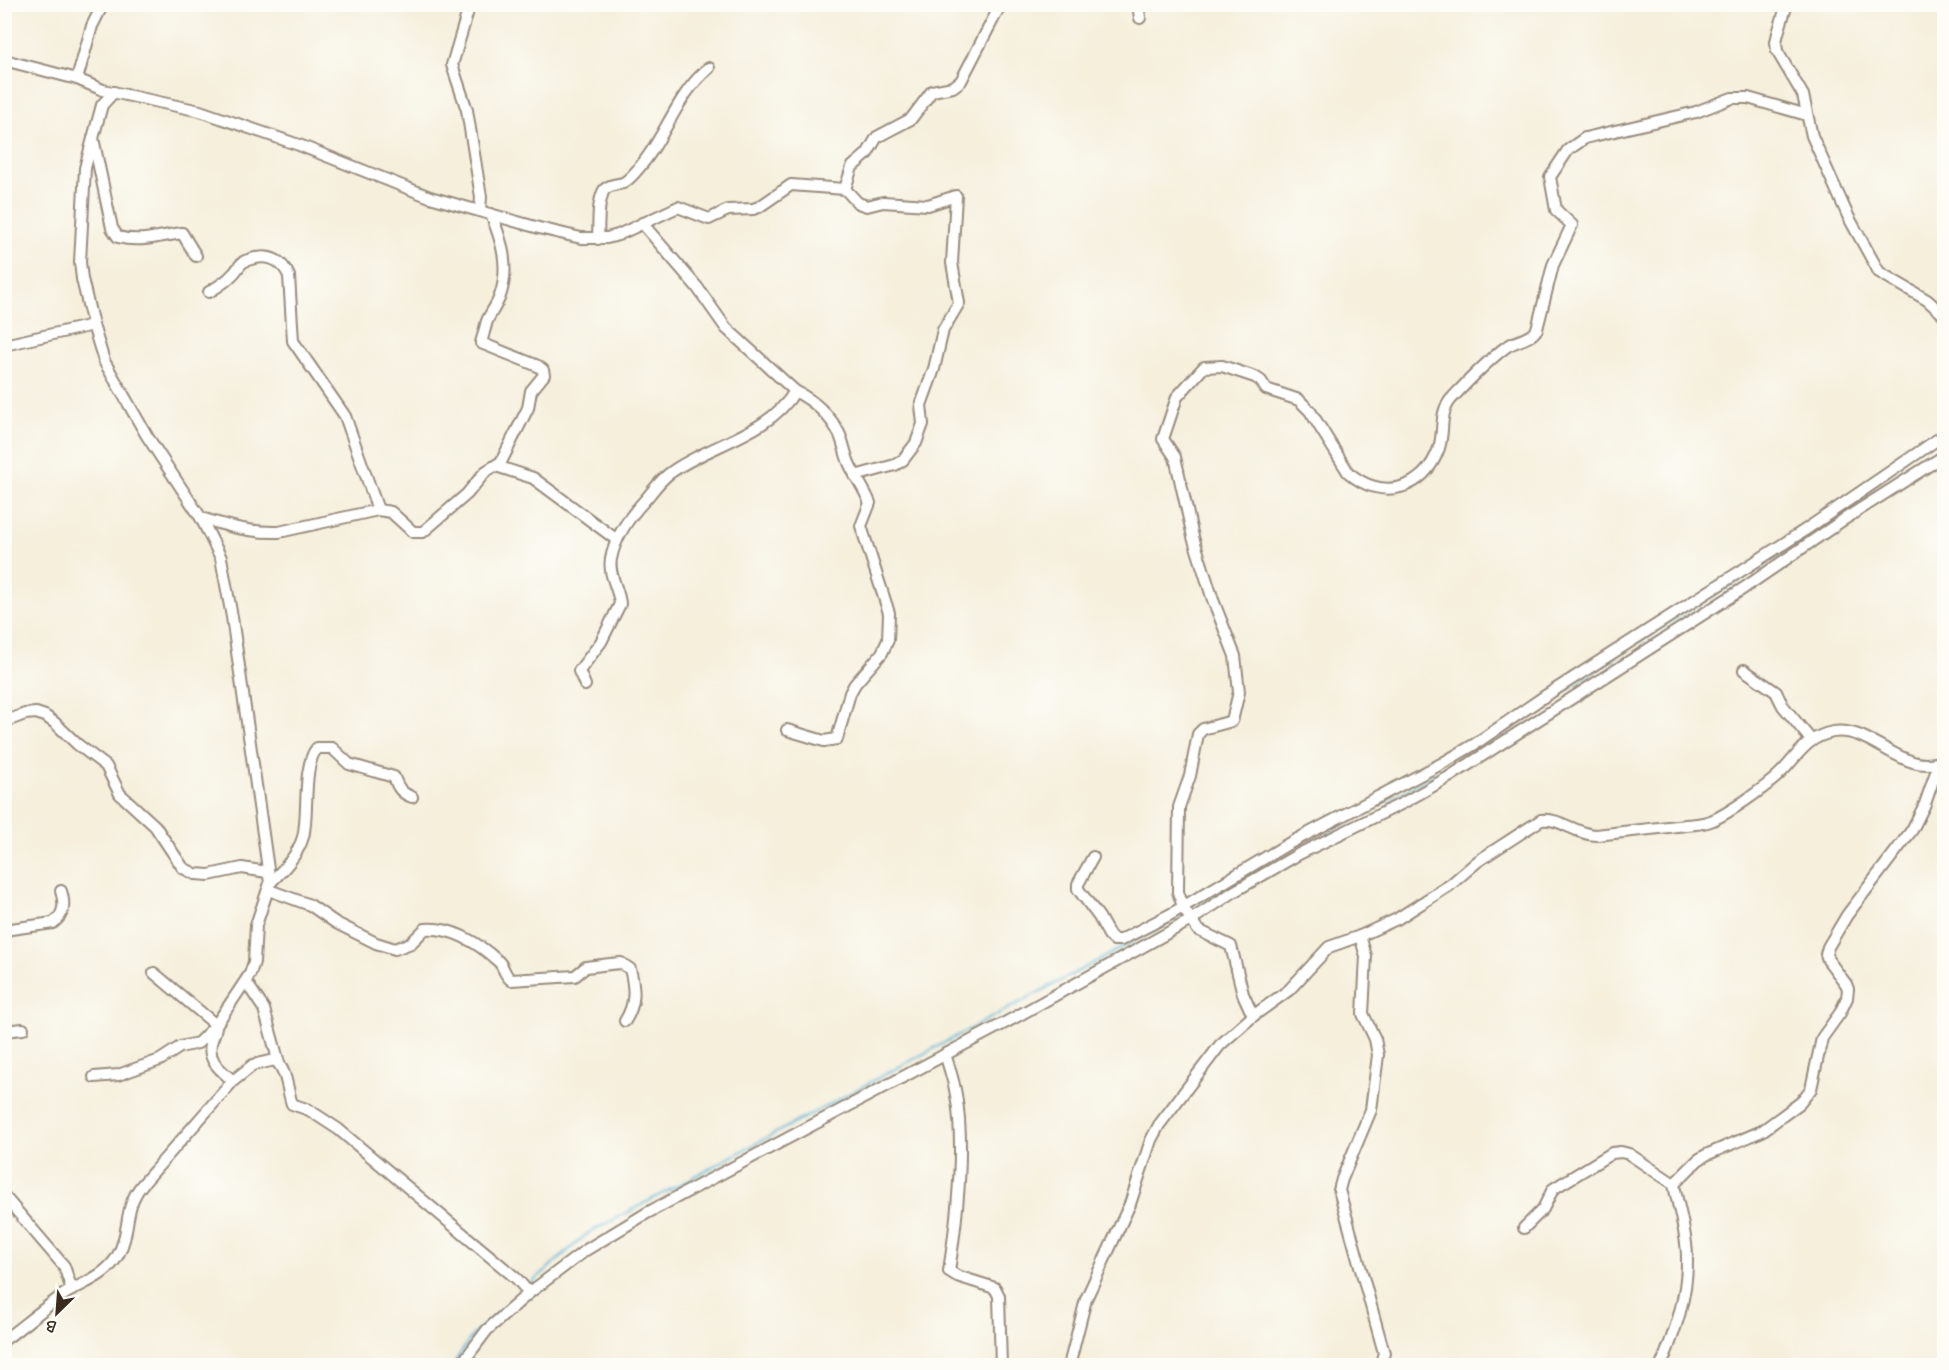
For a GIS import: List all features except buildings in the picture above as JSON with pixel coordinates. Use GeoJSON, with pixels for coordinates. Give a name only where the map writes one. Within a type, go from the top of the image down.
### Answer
{"type":"FeatureCollection","features":[{"type":"Feature","properties":{"kind":"street"},"geometry":{"type":"LineString","coordinates":[[77,79],[92,26],[103,4]]}},
{"type":"Feature","properties":{"kind":"street"},"geometry":{"type":"LineString","coordinates":[[470,4],[452,65],[467,110],[481,197],[480,210]]}},
{"type":"Feature","properties":{"kind":"street"},"geometry":{"type":"LineString","coordinates":[[845,189],[852,167],[867,154],[880,135],[911,119],[932,91],[953,87],[961,81],[1001,4]]}},
{"type":"Feature","properties":{"kind":"street"},"geometry":{"type":"LineString","coordinates":[[1138,4],[1140,18]]}},
{"type":"Feature","properties":{"kind":"street"},"geometry":{"type":"LineString","coordinates":[[1787,4],[1778,33],[1777,51],[1800,88],[1812,136],[1848,216],[1874,265],[1887,277],[1927,300],[1944,315]]}},
{"type":"Feature","properties":{"kind":"street"},"geometry":{"type":"LineString","coordinates":[[4,60],[77,79],[114,92],[200,111],[299,145],[420,193],[581,238],[618,235],[678,207],[709,219],[728,210],[753,209],[791,185],[845,189],[858,203],[867,206],[884,202],[919,206],[957,197],[952,255],[959,303],[943,330],[934,369],[921,405],[921,431],[909,452],[895,465],[855,476]]}},
{"type":"Feature","properties":{"kind":"street"},"geometry":{"type":"LineString","coordinates":[[598,238],[599,208],[603,191],[625,182],[632,176],[650,155],[687,91],[709,68]]}},
{"type":"Feature","properties":{"kind":"street"},"geometry":{"type":"LineString","coordinates":[[92,86],[102,105]]}},
{"type":"Feature","properties":{"kind":"street"},"geometry":{"type":"LineString","coordinates":[[94,1077],[118,1075],[160,1060],[180,1047],[198,1043],[216,1025],[246,982],[254,962],[256,925],[268,882],[232,617],[221,558],[201,519],[147,436],[100,352],[82,279],[80,261],[85,168],[102,105],[114,92]]}},
{"type":"Feature","properties":{"kind":"street"},"geometry":{"type":"LineString","coordinates":[[1253,1016],[1243,994],[1231,946],[1203,934],[1186,912],[1177,885],[1181,800],[1190,776],[1198,734],[1203,729],[1232,721],[1239,692],[1233,650],[1213,600],[1193,537],[1175,457],[1163,439],[1174,402],[1202,369],[1222,366],[1258,378],[1266,389],[1299,400],[1310,411],[1348,472],[1358,481],[1368,487],[1381,490],[1394,489],[1408,484],[1420,477],[1438,451],[1443,411],[1450,400],[1507,346],[1530,337],[1537,329],[1553,265],[1572,225],[1556,210],[1550,177],[1576,142],[1696,112],[1740,97],[1807,115]]}},
{"type":"Feature","properties":{"kind":"street"},"geometry":{"type":"LineString","coordinates":[[93,136],[112,228],[118,237],[149,240],[182,233],[196,256]]}},
{"type":"Feature","properties":{"kind":"street"},"geometry":{"type":"LineString","coordinates":[[201,519],[247,531],[279,532],[378,510],[391,512],[413,532],[423,532],[467,494],[485,472],[496,466],[504,457],[528,408],[531,391],[544,375],[543,370],[538,366],[481,343],[487,322],[499,300],[503,286],[504,253],[491,214]]}},
{"type":"Feature","properties":{"kind":"street"},"geometry":{"type":"LineString","coordinates":[[642,223],[697,287],[726,328],[795,391],[814,402],[830,419],[839,434],[855,476],[870,503],[861,526],[889,614],[888,640],[882,653],[850,693],[837,739],[824,741],[787,730]]}},
{"type":"Feature","properties":{"kind":"street"},"geometry":{"type":"LineString","coordinates":[[209,292],[230,278],[244,262],[268,257],[278,260],[285,268],[288,276],[293,341],[345,416],[378,510]]}},
{"type":"Feature","properties":{"kind":"street"},"geometry":{"type":"LineString","coordinates":[[4,345],[93,325]]}},
{"type":"Feature","properties":{"kind":"street"},"geometry":{"type":"LineString","coordinates":[[585,685],[579,671],[601,642],[620,604],[610,566],[617,540],[634,511],[667,475],[765,422],[787,403],[795,391]]}},
{"type":"Feature","properties":{"kind":"street"},"geometry":{"type":"LineString","coordinates":[[460,1365],[487,1330],[528,1292],[586,1250],[647,1213],[1014,1018],[1186,912],[1297,839],[1441,764],[1805,530],[1944,435]]}},
{"type":"Feature","properties":{"kind":"street"},"geometry":{"type":"LineString","coordinates":[[1093,857],[1078,884],[1078,889],[1114,940],[1121,940],[1170,914],[1186,912],[1235,891],[1299,854],[1403,803],[1449,777],[1944,456]]}},
{"type":"Feature","properties":{"kind":"street"},"geometry":{"type":"LineString","coordinates":[[496,466],[533,478],[617,540]]}},
{"type":"Feature","properties":{"kind":"street"},"geometry":{"type":"LineString","coordinates":[[1744,670],[1776,692],[1783,706],[1811,740]]}},
{"type":"Feature","properties":{"kind":"street"},"geometry":{"type":"LineString","coordinates":[[1571,679],[1577,695]]}},
{"type":"Feature","properties":{"kind":"street"},"geometry":{"type":"LineString","coordinates":[[4,722],[25,714],[36,713],[55,723],[77,744],[106,766],[120,794],[155,826],[183,868],[195,874],[209,875],[242,868],[310,905],[336,923],[376,943],[395,949],[411,943],[425,929],[465,936],[497,960],[508,979],[511,980],[575,976],[586,967],[621,963],[630,969],[634,993],[632,1011],[625,1021]]}},
{"type":"Feature","properties":{"kind":"street"},"geometry":{"type":"LineString","coordinates":[[1069,1365],[1086,1299],[1130,1204],[1151,1140],[1159,1125],[1220,1045],[1253,1016],[1289,990],[1329,947],[1389,923],[1450,885],[1478,861],[1541,820],[1549,819],[1584,834],[1596,835],[1711,821],[1774,780],[1801,748],[1811,740],[1833,732],[1846,732],[1910,761],[1925,765],[1942,762]]}},
{"type":"Feature","properties":{"kind":"street"},"geometry":{"type":"LineString","coordinates":[[268,882],[288,863],[300,846],[304,835],[309,770],[317,748],[332,748],[349,764],[394,777],[398,789],[403,794],[412,797]]}},
{"type":"Feature","properties":{"kind":"street"},"geometry":{"type":"LineString","coordinates":[[1674,1184],[1698,1160],[1762,1131],[1800,1103],[1811,1089],[1822,1038],[1840,1013],[1847,998],[1848,989],[1828,960],[1828,947],[1852,907],[1912,830],[1926,804],[1942,762]]}},
{"type":"Feature","properties":{"kind":"street"},"geometry":{"type":"LineString","coordinates":[[4,930],[19,930],[52,922],[58,918],[64,908],[61,891]]}},
{"type":"Feature","properties":{"kind":"street"},"geometry":{"type":"LineString","coordinates":[[1360,936],[1365,956],[1363,1014],[1375,1040],[1378,1055],[1371,1110],[1339,1190],[1384,1353],[1380,1365]]}},
{"type":"Feature","properties":{"kind":"street"},"geometry":{"type":"LineString","coordinates":[[154,973],[216,1025],[217,1030],[211,1042],[211,1056],[215,1065],[233,1081]]}},
{"type":"Feature","properties":{"kind":"street"},"geometry":{"type":"LineString","coordinates":[[246,982],[264,1010],[291,1104],[309,1110],[338,1129],[517,1279],[528,1292]]}},
{"type":"Feature","properties":{"kind":"street"},"geometry":{"type":"LineString","coordinates":[[4,1031],[23,1029]]}},
{"type":"Feature","properties":{"kind":"street"},"geometry":{"type":"LineString","coordinates":[[945,1054],[956,1097],[960,1146],[950,1271],[957,1276],[995,1288],[999,1296],[1002,1365]]}},
{"type":"Feature","properties":{"kind":"street"},"geometry":{"type":"LineString","coordinates":[[4,1340],[44,1309],[101,1274],[111,1265],[122,1246],[133,1197],[172,1149],[233,1081],[253,1065],[269,1060],[279,1063]]}},
{"type":"Feature","properties":{"kind":"street"},"geometry":{"type":"LineString","coordinates":[[1524,1228],[1543,1209],[1552,1189],[1612,1153],[1629,1154],[1674,1184],[1687,1256],[1687,1273],[1676,1327],[1661,1365]]}},
{"type":"Feature","properties":{"kind":"street"},"geometry":{"type":"LineString","coordinates":[[4,1196],[64,1266],[72,1290]]}},
{"type":"Feature","properties":{"kind":"waterway"},"geometry":{"type":"LineString","coordinates":[[1939,453],[1944,450]]}},
{"type":"Feature","properties":{"kind":"waterway"},"geometry":{"type":"LineString","coordinates":[[1640,642],[1924,462]]}},
{"type":"Feature","properties":{"kind":"waterway"},"geometry":{"type":"LineString","coordinates":[[1326,835],[1485,746],[1632,646]]}},
{"type":"Feature","properties":{"kind":"waterway"},"geometry":{"type":"LineString","coordinates":[[1190,911],[1224,892]]}},
{"type":"Feature","properties":{"kind":"waterway"},"geometry":{"type":"LineString","coordinates":[[528,1286],[587,1234],[1185,914]]}},
{"type":"Feature","properties":{"kind":"waterway"},"geometry":{"type":"LineString","coordinates":[[452,1366],[472,1336],[522,1292]]}}]}
